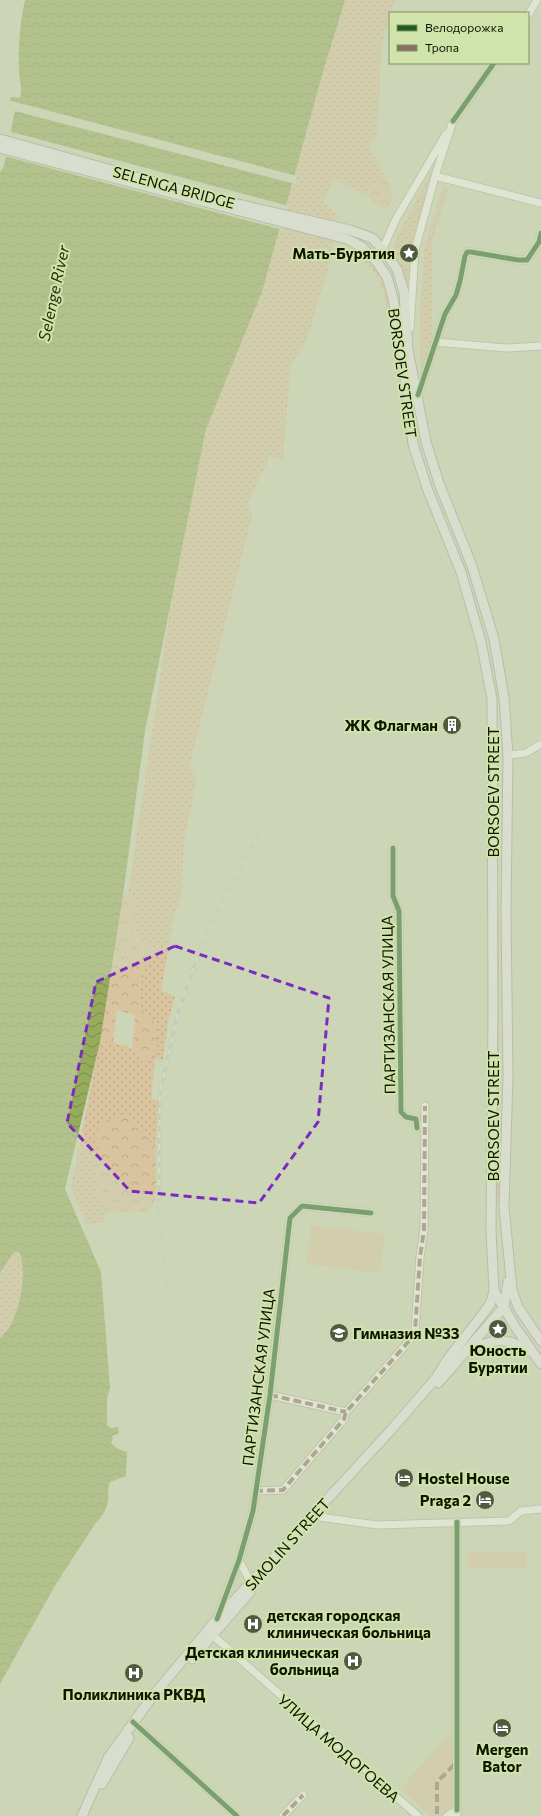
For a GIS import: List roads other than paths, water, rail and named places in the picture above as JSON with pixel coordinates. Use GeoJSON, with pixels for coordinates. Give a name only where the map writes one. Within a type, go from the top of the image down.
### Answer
{"type":"FeatureCollection","features":[{"type":"Feature","properties":{"kind":"main road","name":"SELENGA BRIDGE"},"geometry":{"type":"LineString","coordinates":[[0,139],[216,199],[350,230]]}},
{"type":"Feature","properties":{"kind":"main road","name":"SELENGA BRIDGE"},"geometry":{"type":"LineString","coordinates":[[0,148],[347,239]]}},
{"type":"Feature","properties":{"kind":"main road","name":"BORSOEV STREET"},"geometry":{"type":"LineString","coordinates":[[350,230],[372,238],[382,248],[397,269],[404,292],[408,350],[426,442],[432,463],[472,566],[494,639],[504,698],[508,755],[506,912],[508,1076],[504,1207],[512,1290],[518,1307],[541,1341]]}},
{"type":"Feature","properties":{"kind":"main road","name":"BORSOEV STREET"},"geometry":{"type":"LineString","coordinates":[[347,239],[362,247],[377,262],[387,277],[403,360],[413,444],[427,488],[461,572],[481,642],[492,699],[491,1231],[494,1291]]}},
{"type":"Feature","properties":{"kind":"main road"},"geometry":{"type":"LineString","coordinates":[[493,755],[508,755]]}},
{"type":"Feature","properties":{"kind":"main road"},"geometry":{"type":"LineString","coordinates":[[492,1207],[504,1207]]}},
{"type":"Feature","properties":{"kind":"main road"},"geometry":{"type":"LineString","coordinates":[[504,1303],[509,1271]]}},
{"type":"Feature","properties":{"kind":"main road"},"geometry":{"type":"LineString","coordinates":[[494,1291],[504,1303],[534,1355],[541,1364]]}},
{"type":"Feature","properties":{"kind":"main road","name":"SMOLIN STREET"},"geometry":{"type":"LineString","coordinates":[[82,1816],[108,1758],[210,1633],[217,1619],[315,1517],[436,1378],[447,1360],[486,1310],[494,1291]]}},
{"type":"Feature","properties":{"kind":"main road"},"geometry":{"type":"LineString","coordinates":[[504,1303],[518,1307]]}},
{"type":"Feature","properties":{"kind":"main road","name":"SMOLIN STREET"},"geometry":{"type":"LineString","coordinates":[[436,1378],[456,1363],[504,1303]]}},
{"type":"Feature","properties":{"kind":"main road","name":"SMOLIN STREET"},"geometry":{"type":"LineString","coordinates":[[463,1355],[488,1341],[503,1340],[514,1342],[534,1355]]}},
{"type":"Feature","properties":{"kind":"main road"},"geometry":{"type":"LineString","coordinates":[[210,1633],[456,1363]]}},
{"type":"Feature","properties":{"kind":"main road"},"geometry":{"type":"LineString","coordinates":[[87,1816],[96,1794],[135,1724]]}},
{"type":"Feature","properties":{"kind":"street"},"geometry":{"type":"LineString","coordinates":[[529,13],[537,0]]}},
{"type":"Feature","properties":{"kind":"street"},"geometry":{"type":"LineString","coordinates":[[377,262],[387,237],[453,121],[493,64]]}},
{"type":"Feature","properties":{"kind":"street"},"geometry":{"type":"LineString","coordinates":[[408,350],[415,250],[435,176],[453,121]]}},
{"type":"Feature","properties":{"kind":"street"},"geometry":{"type":"LineString","coordinates":[[435,176],[541,203]]}},
{"type":"Feature","properties":{"kind":"street"},"geometry":{"type":"LineString","coordinates":[[418,395],[445,314],[456,295],[467,252],[518,260],[528,260],[539,242],[541,233]]}},
{"type":"Feature","properties":{"kind":"street"},"geometry":{"type":"LineString","coordinates":[[372,238],[381,239],[387,237]]}},
{"type":"Feature","properties":{"kind":"street"},"geometry":{"type":"LineString","coordinates":[[436,342],[506,348],[541,346]]}},
{"type":"Feature","properties":{"kind":"street"},"geometry":{"type":"LineString","coordinates":[[508,755],[526,753],[541,744]]}},
{"type":"Feature","properties":{"kind":"street","name":"ПАРТИЗАНСКАЯ УЛИЦА"},"geometry":{"type":"LineString","coordinates":[[393,848],[393,896],[400,911],[401,1112],[406,1117],[416,1119],[417,1128]]}},
{"type":"Feature","properties":{"kind":"street"},"geometry":{"type":"LineString","coordinates":[[255,1491],[283,1490],[344,1418],[346,1412],[410,1340],[415,1331],[420,1257],[424,1230],[425,1106]]}},
{"type":"Feature","properties":{"kind":"street","name":"ПАРТИЗАНСКАЯ УЛИЦА"},"geometry":{"type":"LineString","coordinates":[[217,1619],[239,1560],[252,1511],[270,1395],[290,1218],[302,1206],[371,1213]]}},
{"type":"Feature","properties":{"kind":"street"},"geometry":{"type":"LineString","coordinates":[[270,1395],[346,1412]]}},
{"type":"Feature","properties":{"kind":"street"},"geometry":{"type":"LineString","coordinates":[[315,1517],[377,1525],[509,1521],[521,1511],[541,1509]]}},
{"type":"Feature","properties":{"kind":"street"},"geometry":{"type":"LineString","coordinates":[[453,1813],[458,1780],[457,1522]]}},
{"type":"Feature","properties":{"kind":"street"},"geometry":{"type":"LineString","coordinates":[[239,1560],[251,1583]]}},
{"type":"Feature","properties":{"kind":"street","name":"УЛИЦА МОДОГОЕВА"},"geometry":{"type":"LineString","coordinates":[[210,1633],[418,1816]]}},
{"type":"Feature","properties":{"kind":"street"},"geometry":{"type":"LineString","coordinates":[[135,1724],[237,1816]]}},
{"type":"Feature","properties":{"kind":"street"},"geometry":{"type":"LineString","coordinates":[[283,1816],[302,1795]]}},
{"type":"Feature","properties":{"kind":"water","name":"Selenge River"},"geometry":{"type":"Polygon","coordinates":[[[25,0],[345,0],[323,72],[262,292],[206,429],[145,731],[123,895],[100,1042],[65,1189],[101,1272],[110,1388],[107,1398],[107,1426],[111,1428],[118,1427],[119,1433],[112,1436],[113,1439],[111,1443],[118,1449],[127,1452],[126,1476],[110,1482],[107,1504],[103,1513],[56,1584],[0,1684],[0,1338],[9,1328],[17,1310],[22,1289],[23,1268],[22,1259],[19,1252],[14,1252],[0,1273],[0,172],[4,166],[15,110],[9,105],[11,97],[20,98],[21,95],[19,44],[25,0]]]}},
{"type":"Feature","properties":{"kind":"railway"},"geometry":{"type":"LineString","coordinates":[[170,1305],[159,1224],[160,1092],[179,1009],[203,942],[219,908],[259,834],[278,806]]}},
{"type":"Feature","properties":{"kind":"place","name":"Мать-Бурятия"},"geometry":{"type":"Point","coordinates":[409,253]}},
{"type":"Feature","properties":{"kind":"place","name":"ЖК Флагман"},"geometry":{"type":"Point","coordinates":[452,725]}},
{"type":"Feature","properties":{"kind":"place","name":"Юность Бурятии"},"geometry":{"type":"Point","coordinates":[498,1329]}},
{"type":"Feature","properties":{"kind":"place","name":"Гимназия №33"},"geometry":{"type":"Point","coordinates":[339,1333]}},
{"type":"Feature","properties":{"kind":"place","name":"Hostel House"},"geometry":{"type":"Point","coordinates":[404,1478]}},
{"type":"Feature","properties":{"kind":"place","name":"Praga 2"},"geometry":{"type":"Point","coordinates":[485,1500]}},
{"type":"Feature","properties":{"kind":"place","name":"детская городская клиническая больница"},"geometry":{"type":"Point","coordinates":[253,1624]}},
{"type":"Feature","properties":{"kind":"place","name":"Детская клиническая больница"},"geometry":{"type":"Point","coordinates":[353,1661]}},
{"type":"Feature","properties":{"kind":"place","name":"Поликлиника РКВД"},"geometry":{"type":"Point","coordinates":[134,1673]}},
{"type":"Feature","properties":{"kind":"place","name":"Mergen Bator"},"geometry":{"type":"Point","coordinates":[502,1728]}}]}
